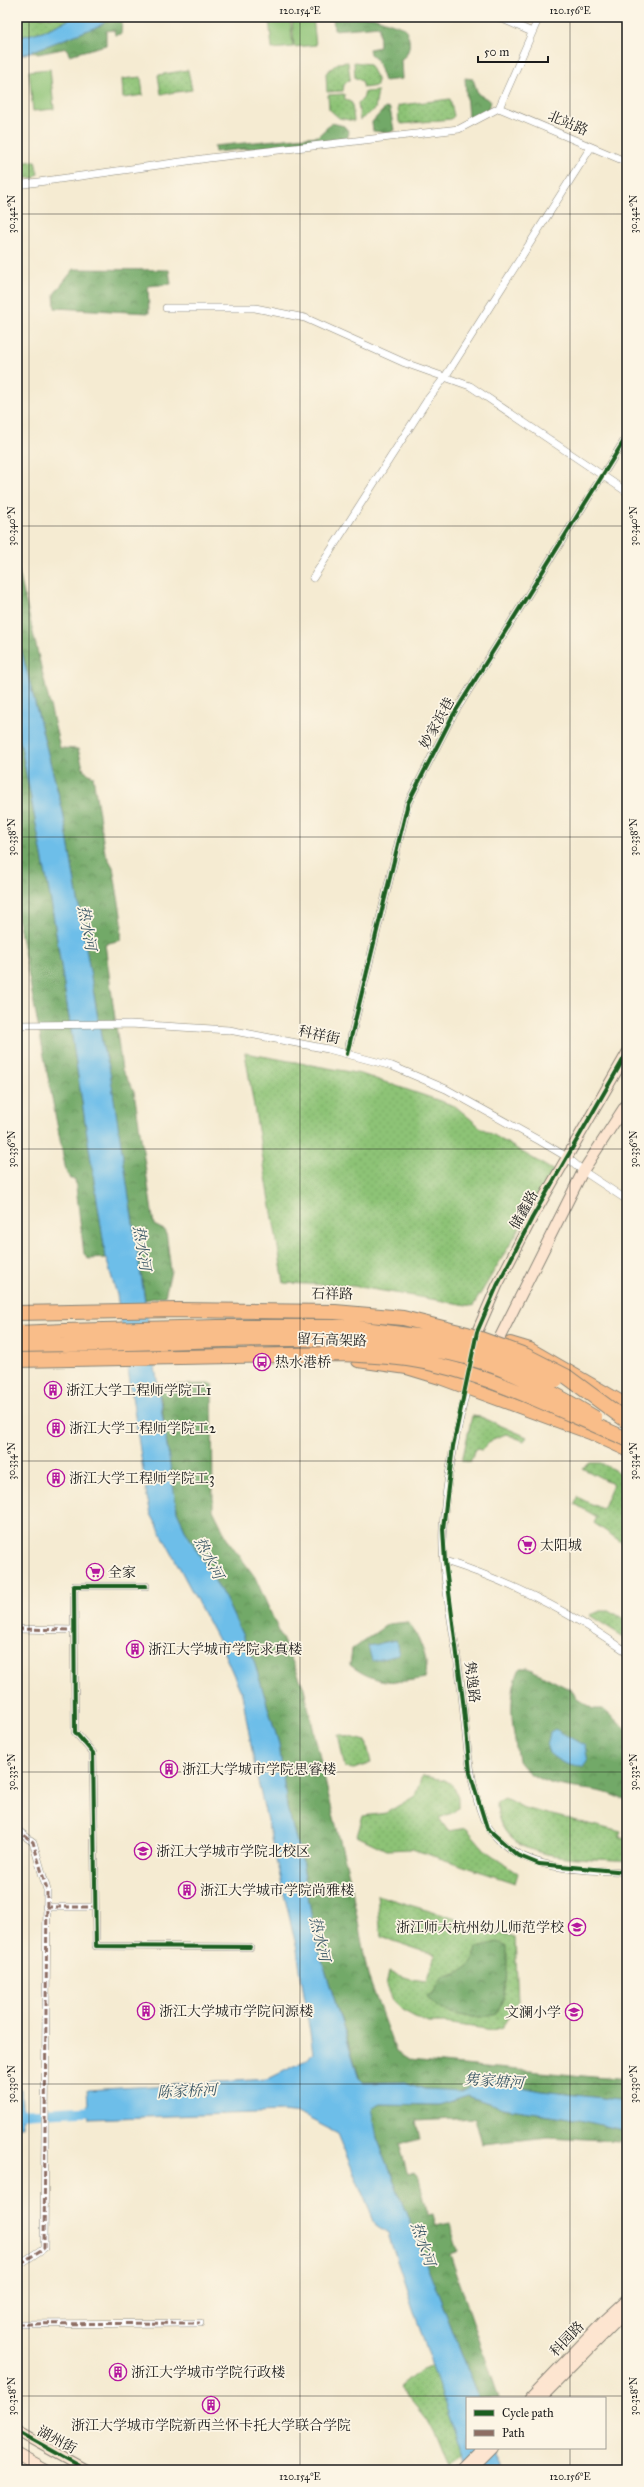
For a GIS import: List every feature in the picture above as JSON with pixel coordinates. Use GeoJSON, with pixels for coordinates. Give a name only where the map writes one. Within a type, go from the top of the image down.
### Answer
{"type":"FeatureCollection","features":[{"type":"Feature","properties":{"kind":"highway","name":"留石高架路"},"geometry":{"type":"LineString","coordinates":[[17,1313],[178,1310],[335,1312],[403,1318],[467,1334],[525,1355],[566,1376],[625,1414]]}},
{"type":"Feature","properties":{"kind":"highway","name":"留石高架路"},"geometry":{"type":"LineString","coordinates":[[17,1346],[65,1338],[298,1327],[349,1328],[416,1335],[453,1341],[503,1358],[555,1380],[625,1414]]}},
{"type":"Feature","properties":{"kind":"highway","name":"留石高架路"},"geometry":{"type":"LineString","coordinates":[[17,1333],[65,1338],[323,1338],[383,1342],[450,1354],[502,1370],[557,1395],[627,1438]]}},
{"type":"Feature","properties":{"kind":"highway","name":"留石高架路"},"geometry":{"type":"LineString","coordinates":[[17,1359],[343,1354],[387,1357],[436,1365],[482,1379],[627,1438]]}},
{"type":"Feature","properties":{"kind":"main road","name":"石祥路"},"geometry":{"type":"LineString","coordinates":[[17,1318],[338,1308],[408,1314],[477,1332],[530,1349],[625,1414]]}},
{"type":"Feature","properties":{"kind":"main road"},"geometry":{"type":"LineString","coordinates":[[17,1359],[280,1352],[407,1368],[467,1387],[548,1420],[590,1433],[627,1450]]}},
{"type":"Feature","properties":{"kind":"street"},"geometry":{"type":"LineString","coordinates":[[498,17],[532,32]]}},
{"type":"Feature","properties":{"kind":"street"},"geometry":{"type":"LineString","coordinates":[[17,185],[209,158],[459,129],[499,108],[539,17]]}},
{"type":"Feature","properties":{"kind":"street","name":"北站路"},"geometry":{"type":"LineString","coordinates":[[499,108],[627,162]]}},
{"type":"Feature","properties":{"kind":"street"},"geometry":{"type":"LineString","coordinates":[[313,578],[428,399],[445,377],[590,147]]}},
{"type":"Feature","properties":{"kind":"street"},"geometry":{"type":"LineString","coordinates":[[166,308],[255,308],[305,318],[406,363],[470,386],[627,492]]}},
{"type":"Feature","properties":{"kind":"street","name":"妙家浜巷"},"geometry":{"type":"LineString","coordinates":[[347,1054],[408,803],[452,717],[627,436]]}},
{"type":"Feature","properties":{"kind":"street","name":"科祥街"},"geometry":{"type":"LineString","coordinates":[[17,1026],[130,1024],[229,1030],[347,1054],[392,1066],[446,1089],[567,1156],[583,1171],[627,1200]]}},
{"type":"Feature","properties":{"kind":"street","name":"储鑫路"},"geometry":{"type":"LineString","coordinates":[[467,1387],[477,1332],[497,1286],[528,1224],[627,1053]]}},
{"type":"Feature","properties":{"kind":"street"},"geometry":{"type":"LineString","coordinates":[[467,1387],[499,1339],[583,1171],[627,1102]]}},
{"type":"Feature","properties":{"kind":"street","name":"隽逸路"},"geometry":{"type":"LineString","coordinates":[[467,1387],[453,1446],[443,1529],[445,1561],[464,1709],[470,1773],[487,1828],[517,1855],[539,1864],[627,1872]]}},
{"type":"Feature","properties":{"kind":"street"},"geometry":{"type":"LineString","coordinates":[[445,1561],[484,1574],[569,1616],[627,1652]]}},
{"type":"Feature","properties":{"kind":"street"},"geometry":{"type":"LineString","coordinates":[[146,1586],[74,1586],[75,1732],[93,1753],[96,1946],[250,1948]]}},
{"type":"Feature","properties":{"kind":"street"},"geometry":{"type":"LineString","coordinates":[[17,1629],[74,1630]]}},
{"type":"Feature","properties":{"kind":"street"},"geometry":{"type":"LineString","coordinates":[[17,1830],[33,1842],[47,1890],[44,2248],[17,2266]]}},
{"type":"Feature","properties":{"kind":"street"},"geometry":{"type":"LineString","coordinates":[[46,1907],[95,1907]]}},
{"type":"Feature","properties":{"kind":"street","name":"科园路"},"geometry":{"type":"LineString","coordinates":[[531,2397],[604,2320],[627,2304]]}},
{"type":"Feature","properties":{"kind":"street","name":"科园路"},"geometry":{"type":"LineString","coordinates":[[542,2397],[627,2304]]}},
{"type":"Feature","properties":{"kind":"street"},"geometry":{"type":"LineString","coordinates":[[17,2324],[200,2323]]}},
{"type":"Feature","properties":{"kind":"street","name":"湖州街"},"geometry":{"type":"LineString","coordinates":[[17,2431],[87,2470]]}},
{"type":"Feature","properties":{"kind":"street"},"geometry":{"type":"LineString","coordinates":[[463,2469],[480,2449]]}},
{"type":"Feature","properties":{"kind":"street"},"geometry":{"type":"LineString","coordinates":[[463,2469],[491,2449]]}},
{"type":"Feature","properties":{"kind":"street"},"geometry":{"type":"LineString","coordinates":[[17,2454],[46,2470]]}},
{"type":"Feature","properties":{"kind":"green space"},"geometry":{"type":"Polygon","coordinates":[[[17,17],[75,17],[46,30],[17,38],[17,17]]]}},
{"type":"Feature","properties":{"kind":"green space"},"geometry":{"type":"Polygon","coordinates":[[[111,17],[140,17],[122,21],[121,34],[115,35],[114,30],[106,31],[106,45],[69,55],[67,48],[38,54],[31,51],[99,26],[111,17]]]}},
{"type":"Feature","properties":{"kind":"green space"},"geometry":{"type":"Polygon","coordinates":[[[269,17],[290,17],[293,47],[272,49],[269,17]]]}},
{"type":"Feature","properties":{"kind":"green space"},"geometry":{"type":"Polygon","coordinates":[[[292,17],[313,17],[316,45],[294,47],[292,17]]]}},
{"type":"Feature","properties":{"kind":"green space"},"geometry":{"type":"Polygon","coordinates":[[[333,17],[373,17],[405,28],[409,41],[409,49],[405,57],[401,60],[402,79],[384,81],[377,60],[370,54],[369,49],[380,47],[379,26],[334,30],[333,17]]]}},
{"type":"Feature","properties":{"kind":"green space"},"geometry":{"type":"Polygon","coordinates":[[[348,62],[350,79],[344,85],[343,91],[327,92],[326,73],[338,63],[348,62]]]}},
{"type":"Feature","properties":{"kind":"green space"},"geometry":{"type":"Polygon","coordinates":[[[354,62],[369,64],[377,79],[377,86],[364,88],[362,81],[355,78],[354,62]]]}},
{"type":"Feature","properties":{"kind":"green space"},"geometry":{"type":"Polygon","coordinates":[[[50,69],[54,109],[33,111],[29,71],[50,69]]]}},
{"type":"Feature","properties":{"kind":"green space"},"geometry":{"type":"Polygon","coordinates":[[[188,70],[192,90],[161,94],[158,75],[188,70]]]}},
{"type":"Feature","properties":{"kind":"green space"},"geometry":{"type":"Polygon","coordinates":[[[141,77],[143,95],[123,98],[122,79],[141,77]]]}},
{"type":"Feature","properties":{"kind":"green space"},"geometry":{"type":"Polygon","coordinates":[[[465,78],[473,79],[478,94],[491,101],[488,110],[468,118],[465,78]]]}},
{"type":"Feature","properties":{"kind":"green space"},"geometry":{"type":"Polygon","coordinates":[[[378,91],[375,109],[360,120],[358,103],[363,99],[365,92],[378,91]]]}},
{"type":"Feature","properties":{"kind":"green space"},"geometry":{"type":"Polygon","coordinates":[[[344,94],[345,99],[352,103],[354,121],[339,118],[329,109],[328,95],[344,94]]]}},
{"type":"Feature","properties":{"kind":"green space"},"geometry":{"type":"Polygon","coordinates":[[[450,99],[454,116],[451,119],[402,124],[399,122],[398,106],[450,99]]]}},
{"type":"Feature","properties":{"kind":"green space"},"geometry":{"type":"Polygon","coordinates":[[[385,108],[390,109],[394,130],[390,133],[373,131],[372,122],[385,108]]]}},
{"type":"Feature","properties":{"kind":"green space"},"geometry":{"type":"Polygon","coordinates":[[[332,123],[344,126],[349,132],[347,139],[215,152],[214,146],[318,136],[332,123]]]}},
{"type":"Feature","properties":{"kind":"green space"},"geometry":{"type":"Polygon","coordinates":[[[35,161],[38,174],[34,178],[20,178],[19,163],[35,161]]]}},
{"type":"Feature","properties":{"kind":"green space"},"geometry":{"type":"Polygon","coordinates":[[[74,269],[169,270],[171,284],[148,286],[149,313],[55,308],[54,294],[74,269]]]}},
{"type":"Feature","properties":{"kind":"green space"},"geometry":{"type":"Polygon","coordinates":[[[17,564],[60,748],[78,749],[84,771],[93,776],[105,853],[113,867],[122,921],[121,940],[105,944],[122,1070],[134,1091],[154,1225],[166,1231],[171,1271],[165,1296],[145,1300],[107,1057],[103,1048],[63,812],[17,633],[17,564]]]}},
{"type":"Feature","properties":{"kind":"green space"},"geometry":{"type":"Polygon","coordinates":[[[17,726],[52,907],[106,1258],[89,1259],[84,1254],[75,1179],[70,1179],[66,1171],[17,915],[17,726]]]}},
{"type":"Feature","properties":{"kind":"green space"},"geometry":{"type":"Polygon","coordinates":[[[245,1053],[361,1074],[455,1106],[480,1127],[554,1171],[473,1306],[353,1286],[284,1283],[245,1053]]]}},
{"type":"Feature","properties":{"kind":"green space"},"geometry":{"type":"Polygon","coordinates":[[[212,1384],[213,1510],[228,1540],[255,1577],[304,1688],[330,1802],[350,1879],[368,1976],[396,2052],[409,2060],[627,2080],[627,2101],[542,2091],[486,2080],[470,2090],[450,2091],[424,2089],[405,2082],[361,2082],[315,1938],[302,1860],[287,1808],[279,1744],[253,1658],[226,1600],[186,1532],[177,1511],[171,1478],[161,1399],[157,1385],[212,1384]]]}},
{"type":"Feature","properties":{"kind":"green space"},"geometry":{"type":"Polygon","coordinates":[[[472,1416],[481,1417],[527,1437],[524,1441],[506,1434],[493,1439],[482,1450],[476,1449],[470,1462],[462,1461],[472,1416]]]}},
{"type":"Feature","properties":{"kind":"green space"},"geometry":{"type":"Polygon","coordinates":[[[590,1463],[601,1463],[627,1477],[627,1546],[594,1523],[597,1517],[575,1504],[577,1497],[602,1509],[613,1484],[582,1468],[590,1463]]]}},
{"type":"Feature","properties":{"kind":"green space"},"geometry":{"type":"Polygon","coordinates":[[[601,1611],[611,1611],[627,1621],[627,1639],[589,1615],[601,1611]]]}},
{"type":"Feature","properties":{"kind":"green space"},"geometry":{"type":"Polygon","coordinates":[[[408,1622],[416,1634],[425,1656],[425,1678],[395,1682],[386,1681],[368,1676],[350,1665],[352,1649],[388,1624],[408,1622]]]}},
{"type":"Feature","properties":{"kind":"green space"},"geometry":{"type":"Polygon","coordinates":[[[520,1668],[528,1668],[573,1691],[577,1699],[593,1709],[603,1709],[627,1730],[627,1801],[603,1792],[546,1782],[535,1777],[518,1761],[513,1725],[512,1703],[513,1691],[520,1668]]]}},
{"type":"Feature","properties":{"kind":"green space"},"geometry":{"type":"Polygon","coordinates":[[[338,1734],[366,1741],[371,1763],[355,1769],[345,1768],[338,1734]]]}},
{"type":"Feature","properties":{"kind":"green space"},"geometry":{"type":"Polygon","coordinates":[[[422,1776],[445,1780],[453,1785],[458,1797],[458,1808],[452,1813],[439,1818],[448,1831],[466,1828],[486,1851],[518,1873],[515,1883],[412,1849],[386,1850],[357,1836],[363,1816],[386,1813],[415,1796],[422,1776]]]}},
{"type":"Feature","properties":{"kind":"green space"},"geometry":{"type":"Polygon","coordinates":[[[505,1798],[524,1808],[621,1832],[619,1837],[627,1838],[627,1861],[566,1857],[545,1854],[526,1847],[511,1838],[501,1823],[497,1802],[505,1798]]]}},
{"type":"Feature","properties":{"kind":"green space"},"geometry":{"type":"Polygon","coordinates":[[[377,1895],[515,1937],[518,2003],[502,2027],[493,2030],[445,2023],[428,2023],[402,2010],[392,2000],[386,1986],[389,1972],[411,1979],[426,1981],[435,1955],[381,1937],[377,1895]]]}},
{"type":"Feature","properties":{"kind":"green space"},"geometry":{"type":"Polygon","coordinates":[[[498,1942],[507,1947],[507,1964],[505,1989],[501,2006],[497,2014],[479,2017],[459,2015],[440,2008],[427,1996],[433,1993],[443,1977],[461,1971],[470,1965],[477,1947],[498,1942]]]}},
{"type":"Feature","properties":{"kind":"green space"},"geometry":{"type":"Polygon","coordinates":[[[468,2096],[503,2108],[571,2118],[627,2131],[627,2150],[621,2141],[549,2137],[482,2144],[475,2118],[416,2121],[420,2139],[399,2144],[408,2174],[414,2172],[419,2178],[428,2215],[433,2214],[436,2226],[450,2223],[458,2251],[450,2254],[499,2397],[479,2397],[377,2138],[371,2110],[373,2107],[380,2104],[438,2105],[468,2096]]]}},
{"type":"Feature","properties":{"kind":"green space"},"geometry":{"type":"Polygon","coordinates":[[[433,2365],[463,2458],[450,2467],[435,2430],[400,2387],[422,2369],[433,2365]]]}},
{"type":"Feature","properties":{"kind":"water"},"geometry":{"type":"Polygon","coordinates":[[[75,17],[111,17],[99,26],[17,57],[17,38],[46,30],[75,17]]]}},
{"type":"Feature","properties":{"kind":"water"},"geometry":{"type":"Polygon","coordinates":[[[17,633],[63,812],[103,1048],[109,1066],[177,1511],[186,1532],[226,1600],[253,1658],[279,1744],[287,1808],[302,1860],[315,1938],[359,2078],[364,2083],[405,2082],[424,2089],[464,2091],[486,2080],[542,2091],[627,2101],[627,2131],[571,2118],[503,2108],[468,2096],[438,2105],[380,2104],[372,2108],[377,2138],[479,2397],[466,2397],[466,2449],[494,2449],[499,2470],[467,2470],[388,2234],[376,2226],[337,2133],[300,2114],[282,2112],[89,2119],[87,2090],[268,2079],[307,2060],[313,2052],[297,1950],[256,1773],[242,1694],[220,1644],[151,1514],[147,1497],[117,1295],[106,1258],[52,907],[17,726],[17,633]]]}},
{"type":"Feature","properties":{"kind":"water"},"geometry":{"type":"Polygon","coordinates":[[[396,1640],[399,1655],[372,1661],[368,1646],[396,1640]]]}},
{"type":"Feature","properties":{"kind":"water"},"geometry":{"type":"Polygon","coordinates":[[[555,1729],[585,1746],[588,1761],[583,1767],[565,1763],[549,1753],[547,1747],[550,1732],[555,1729]]]}},
{"type":"Feature","properties":{"kind":"water"},"geometry":{"type":"Polygon","coordinates":[[[17,2089],[21,2089],[23,2126],[17,2126],[17,2089]]]}},
{"type":"Feature","properties":{"kind":"waterway","name":"陈家桥河"},"geometry":{"type":"LineString","coordinates":[[17,2114],[101,2110]]}},
{"type":"Feature","properties":{"kind":"marked path"},"geometry":{"type":"LineString","coordinates":[[17,1629],[74,1630]]}},
{"type":"Feature","properties":{"kind":"marked path"},"geometry":{"type":"LineString","coordinates":[[17,1830],[33,1842],[47,1890],[44,2248],[17,2266]]}},
{"type":"Feature","properties":{"kind":"marked path"},"geometry":{"type":"LineString","coordinates":[[46,1907],[95,1907]]}},
{"type":"Feature","properties":{"kind":"marked path"},"geometry":{"type":"LineString","coordinates":[[17,2324],[200,2323]]}},
{"type":"Feature","properties":{"kind":"cycle path"},"geometry":{"type":"LineString","coordinates":[[347,1054],[408,803],[452,717],[627,436]]}},
{"type":"Feature","properties":{"kind":"cycle path"},"geometry":{"type":"LineString","coordinates":[[627,1053],[532,1218],[497,1286],[477,1332],[453,1446],[443,1529],[445,1561],[464,1709],[470,1773],[487,1828],[517,1855],[539,1864],[627,1872]]}},
{"type":"Feature","properties":{"kind":"cycle path"},"geometry":{"type":"LineString","coordinates":[[146,1586],[74,1586],[75,1732],[93,1753],[96,1946],[250,1947]]}},
{"type":"Feature","properties":{"kind":"cycle path"},"geometry":{"type":"LineString","coordinates":[[17,2431],[87,2470]]}},
{"type":"Feature","properties":{"kind":"place","name":"热水港桥"},"geometry":{"type":"Point","coordinates":[262,1362]}},
{"type":"Feature","properties":{"kind":"place","name":"浙江大学工程师学院工1"},"geometry":{"type":"Point","coordinates":[53,1390]}},
{"type":"Feature","properties":{"kind":"place","name":"浙江大学工程师学院工2"},"geometry":{"type":"Point","coordinates":[56,1428]}},
{"type":"Feature","properties":{"kind":"place","name":"浙江大学工程师学院工3"},"geometry":{"type":"Point","coordinates":[56,1478]}},
{"type":"Feature","properties":{"kind":"place","name":"太阳城"},"geometry":{"type":"Point","coordinates":[527,1545]}},
{"type":"Feature","properties":{"kind":"place","name":"全家"},"geometry":{"type":"Point","coordinates":[95,1572]}},
{"type":"Feature","properties":{"kind":"place","name":"浙江大学城市学院求真楼"},"geometry":{"type":"Point","coordinates":[135,1649]}},
{"type":"Feature","properties":{"kind":"place","name":"浙江大学城市学院思睿楼"},"geometry":{"type":"Point","coordinates":[169,1769]}},
{"type":"Feature","properties":{"kind":"place","name":"浙江大学城市学院北校区"},"geometry":{"type":"Point","coordinates":[143,1851]}},
{"type":"Feature","properties":{"kind":"place","name":"浙江大学城市学院尚雅楼"},"geometry":{"type":"Point","coordinates":[187,1890]}},
{"type":"Feature","properties":{"kind":"place","name":"浙江师大杭州幼儿师范学校"},"geometry":{"type":"Point","coordinates":[577,1927]}},
{"type":"Feature","properties":{"kind":"place","name":"浙江大学城市学院问源楼"},"geometry":{"type":"Point","coordinates":[146,2011]}},
{"type":"Feature","properties":{"kind":"place","name":"文澜小学"},"geometry":{"type":"Point","coordinates":[574,2012]}},
{"type":"Feature","properties":{"kind":"place","name":"浙江大学城市学院行政楼"},"geometry":{"type":"Point","coordinates":[118,2372]}},
{"type":"Feature","properties":{"kind":"place","name":"浙江大学城市学院新西兰怀卡托大学联合学院"},"geometry":{"type":"Point","coordinates":[211,2405]}},
{"type":"Feature","properties":{"kind":"water label","name":"热水河"},"geometry":{"type":"Point","coordinates":[87,928]}},
{"type":"Feature","properties":{"kind":"water label","name":"热水河"},"geometry":{"type":"Point","coordinates":[142,1248]}},
{"type":"Feature","properties":{"kind":"water label","name":"热水河"},"geometry":{"type":"Point","coordinates":[209,1558]}},
{"type":"Feature","properties":{"kind":"water label","name":"热水河"},"geometry":{"type":"Point","coordinates":[320,1939]}},
{"type":"Feature","properties":{"kind":"water label","name":"隽家塘河"},"geometry":{"type":"Point","coordinates":[494,2081]}},
{"type":"Feature","properties":{"kind":"water label","name":"热水河"},"geometry":{"type":"Point","coordinates":[423,2244]}}]}
